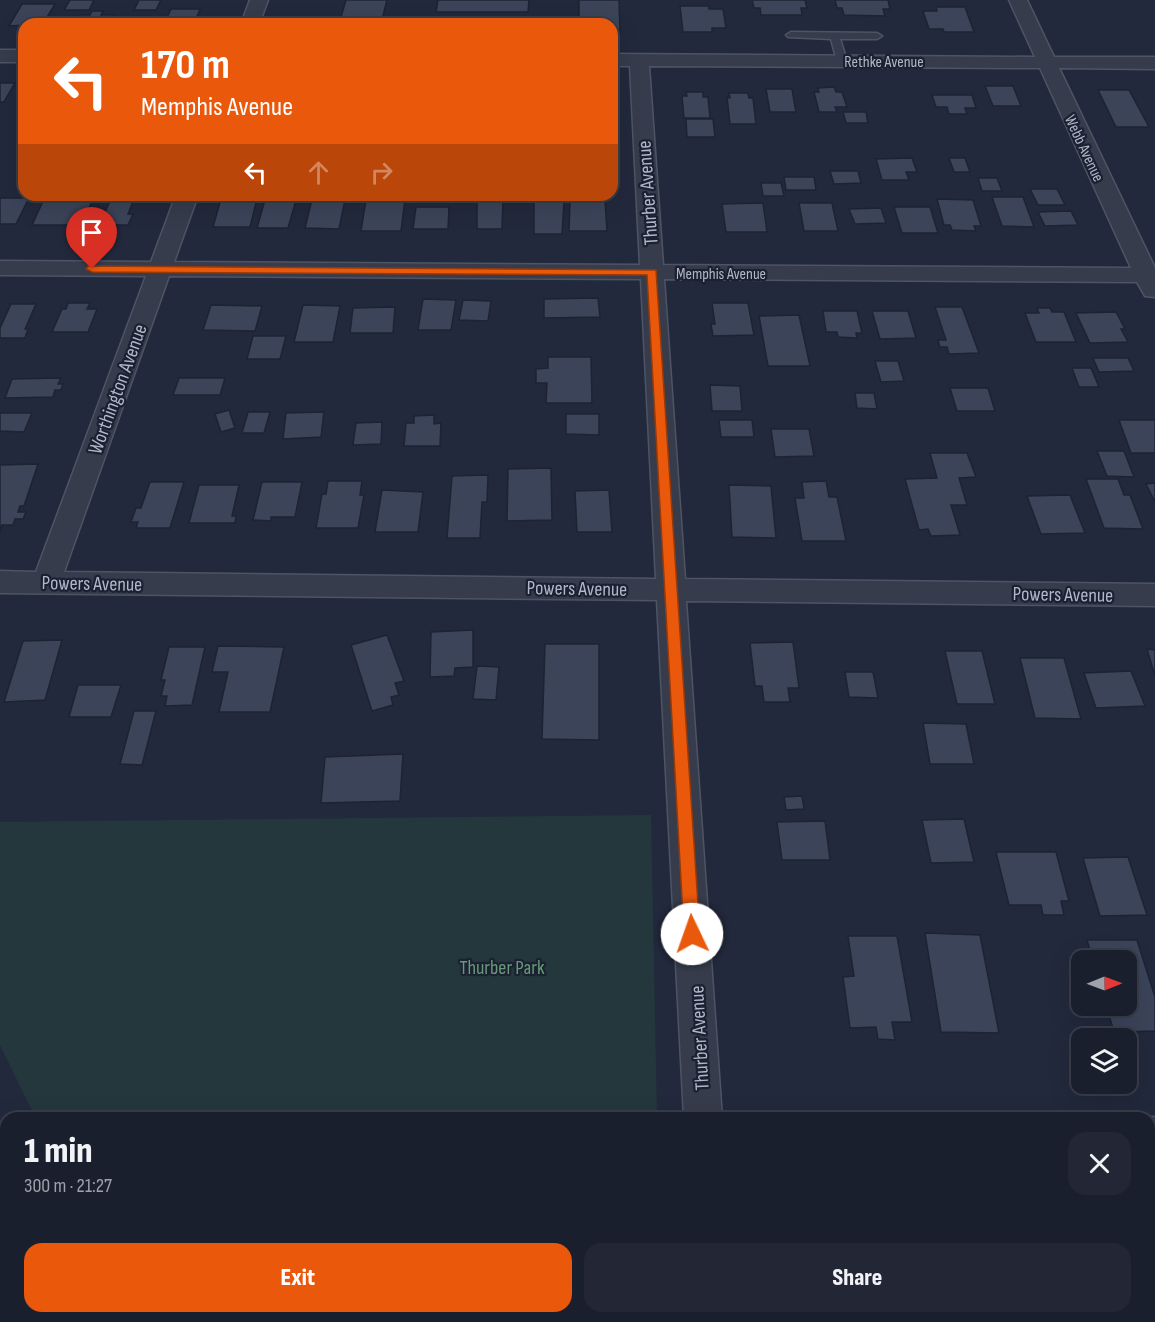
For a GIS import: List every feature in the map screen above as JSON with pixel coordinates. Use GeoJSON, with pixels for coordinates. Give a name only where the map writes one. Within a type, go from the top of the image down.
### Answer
{"type":"FeatureCollection","features":[{"type":"Feature","properties":{"kind":"street"},"geometry":{"type":"LineString","coordinates":[[252,18],[258,0]]}},
{"type":"Feature","properties":{"kind":"street","name":"Webb Avenue"},"geometry":{"type":"LineString","coordinates":[[1018,0],[1045,62],[1152,282]]}},
{"type":"Feature","properties":{"kind":"street"},"geometry":{"type":"LineString","coordinates":[[0,56],[18,56]]}},
{"type":"Feature","properties":{"kind":"street","name":"Rethke Avenue"},"geometry":{"type":"LineString","coordinates":[[625,60],[1155,63]]}},
{"type":"Feature","properties":{"kind":"street","name":"Thurber Avenue"},"geometry":{"type":"LineString","coordinates":[[625,60],[652,272],[704,1112]]}},
{"type":"Feature","properties":{"kind":"street","name":"Worthington Avenue"},"geometry":{"type":"LineString","coordinates":[[46,582],[185,201]]}},
{"type":"Feature","properties":{"kind":"street","name":"Memphis Avenue"},"geometry":{"type":"LineString","coordinates":[[0,268],[652,272],[1152,282]]}},
{"type":"Feature","properties":{"kind":"street","name":"Powers Avenue"},"geometry":{"type":"LineString","coordinates":[[0,582],[1155,594]]}},
{"type":"Feature","properties":{"kind":"lane"},"geometry":{"type":"LineString","coordinates":[[791,35],[877,36]]}},
{"type":"Feature","properties":{"kind":"lane"},"geometry":{"type":"LineString","coordinates":[[835,36],[842,61]]}},
{"type":"Feature","properties":{"kind":"green space","name":"Thurber Park"},"geometry":{"type":"Polygon","coordinates":[[[651,815],[657,1112],[33,1112],[0,1045],[0,822],[651,815]]]}},
{"type":"Feature","properties":{"kind":"building"},"geometry":{"type":"Polygon","coordinates":[[[70,0],[94,0],[89,10],[64,10],[70,0]]]}},
{"type":"Feature","properties":{"kind":"building"},"geometry":{"type":"Polygon","coordinates":[[[139,0],[161,0],[156,10],[134,10],[139,0]]]}},
{"type":"Feature","properties":{"kind":"building"},"geometry":{"type":"Polygon","coordinates":[[[346,0],[387,0],[382,18],[341,18],[346,0]]]}},
{"type":"Feature","properties":{"kind":"building"},"geometry":{"type":"Polygon","coordinates":[[[438,0],[529,0],[528,12],[436,12],[438,0]]]}},
{"type":"Feature","properties":{"kind":"building"},"geometry":{"type":"Polygon","coordinates":[[[579,0],[619,0],[620,33],[618,33],[618,18],[579,18],[579,0]]]}},
{"type":"Feature","properties":{"kind":"building"},"geometry":{"type":"Polygon","coordinates":[[[752,0],[805,0],[807,8],[801,8],[802,15],[761,15],[760,8],[754,8],[752,0]]]}},
{"type":"Feature","properties":{"kind":"building"},"geometry":{"type":"Polygon","coordinates":[[[835,0],[888,0],[890,9],[883,9],[885,16],[844,15],[842,8],[837,8],[835,0]]]}},
{"type":"Feature","properties":{"kind":"building"},"geometry":{"type":"Polygon","coordinates":[[[22,4],[55,4],[47,18],[18,18],[18,25],[9,26],[22,4]]]}},
{"type":"Feature","properties":{"kind":"building"},"geometry":{"type":"Polygon","coordinates":[[[680,6],[709,6],[709,9],[723,9],[726,28],[712,28],[712,32],[683,32],[680,6]]]}},
{"type":"Feature","properties":{"kind":"building"},"geometry":{"type":"Polygon","coordinates":[[[936,7],[965,7],[974,32],[944,32],[943,29],[929,29],[923,11],[937,11],[936,7]]]}},
{"type":"Feature","properties":{"kind":"building"},"geometry":{"type":"Polygon","coordinates":[[[171,9],[200,9],[196,18],[167,18],[171,9]]]}},
{"type":"Feature","properties":{"kind":"building"},"geometry":{"type":"Polygon","coordinates":[[[92,11],[103,11],[101,15],[115,15],[113,18],[80,18],[82,15],[90,15],[92,11]]]}},
{"type":"Feature","properties":{"kind":"building"},"geometry":{"type":"Polygon","coordinates":[[[0,83],[15,83],[4,102],[0,102],[0,83]]]}},
{"type":"Feature","properties":{"kind":"building"},"geometry":{"type":"Polygon","coordinates":[[[985,86],[1013,86],[1021,106],[993,106],[985,86]]]}},
{"type":"Feature","properties":{"kind":"building"},"geometry":{"type":"Polygon","coordinates":[[[834,87],[836,92],[842,92],[847,107],[835,107],[837,112],[819,112],[814,92],[819,92],[818,88],[834,87]]]}},
{"type":"Feature","properties":{"kind":"building"},"geometry":{"type":"Polygon","coordinates":[[[766,89],[792,89],[796,112],[770,112],[766,89]]]}},
{"type":"Feature","properties":{"kind":"building"},"geometry":{"type":"Polygon","coordinates":[[[1098,90],[1129,90],[1149,127],[1116,127],[1098,90]]]}},
{"type":"Feature","properties":{"kind":"building"},"geometry":{"type":"Polygon","coordinates":[[[686,92],[703,92],[703,97],[708,97],[710,118],[684,118],[682,96],[687,96],[686,92]]]}},
{"type":"Feature","properties":{"kind":"building"},"geometry":{"type":"Polygon","coordinates":[[[729,93],[748,93],[749,98],[753,98],[756,124],[730,124],[727,97],[730,98],[729,93]]]}},
{"type":"Feature","properties":{"kind":"building"},"geometry":{"type":"Polygon","coordinates":[[[932,95],[972,95],[976,108],[965,108],[967,114],[949,114],[947,107],[936,107],[932,95]]]}},
{"type":"Feature","properties":{"kind":"building"},"geometry":{"type":"Polygon","coordinates":[[[843,112],[866,112],[868,123],[846,123],[843,112]]]}},
{"type":"Feature","properties":{"kind":"building"},"geometry":{"type":"Polygon","coordinates":[[[686,119],[713,119],[715,137],[687,137],[686,119]]]}},
{"type":"Feature","properties":{"kind":"building"},"geometry":{"type":"Polygon","coordinates":[[[912,158],[917,172],[906,172],[909,180],[882,180],[876,159],[912,158]]]}},
{"type":"Feature","properties":{"kind":"building"},"geometry":{"type":"Polygon","coordinates":[[[949,158],[965,158],[970,172],[954,172],[949,158]]]}},
{"type":"Feature","properties":{"kind":"building"},"geometry":{"type":"Polygon","coordinates":[[[830,171],[858,171],[861,183],[834,184],[830,171]]]}},
{"type":"Feature","properties":{"kind":"building"},"geometry":{"type":"Polygon","coordinates":[[[784,177],[814,177],[816,190],[786,190],[784,177]]]}},
{"type":"Feature","properties":{"kind":"building"},"geometry":{"type":"Polygon","coordinates":[[[978,178],[997,178],[1002,191],[982,191],[978,178]]]}},
{"type":"Feature","properties":{"kind":"building"},"geometry":{"type":"Polygon","coordinates":[[[761,183],[781,183],[784,196],[763,196],[761,183]]]}},
{"type":"Feature","properties":{"kind":"building"},"geometry":{"type":"Polygon","coordinates":[[[1030,189],[1057,189],[1065,205],[1038,205],[1030,189]]]}},
{"type":"Feature","properties":{"kind":"building"},"geometry":{"type":"Polygon","coordinates":[[[992,197],[1023,197],[1034,227],[1002,226],[992,197]]]}},
{"type":"Feature","properties":{"kind":"building"},"geometry":{"type":"Polygon","coordinates":[[[0,198],[18,198],[18,201],[28,201],[16,224],[0,224],[0,198]]]}},
{"type":"Feature","properties":{"kind":"building"},"geometry":{"type":"Polygon","coordinates":[[[937,199],[973,200],[981,226],[974,226],[976,231],[952,230],[950,225],[944,225],[937,199]]]}},
{"type":"Feature","properties":{"kind":"building"},"geometry":{"type":"Polygon","coordinates":[[[43,201],[92,201],[82,225],[32,225],[43,201]]]}},
{"type":"Feature","properties":{"kind":"building"},"geometry":{"type":"Polygon","coordinates":[[[110,201],[133,201],[128,214],[133,214],[128,225],[99,225],[110,201]]]}},
{"type":"Feature","properties":{"kind":"building"},"geometry":{"type":"Polygon","coordinates":[[[220,201],[256,201],[250,227],[213,227],[220,201]]]}},
{"type":"Feature","properties":{"kind":"building"},"geometry":{"type":"Polygon","coordinates":[[[265,201],[296,201],[288,228],[257,228],[265,201]]]}},
{"type":"Feature","properties":{"kind":"building"},"geometry":{"type":"Polygon","coordinates":[[[312,201],[345,201],[339,229],[305,228],[312,201]]]}},
{"type":"Feature","properties":{"kind":"building"},"geometry":{"type":"Polygon","coordinates":[[[366,201],[405,201],[401,231],[361,231],[366,201]]]}},
{"type":"Feature","properties":{"kind":"building"},"geometry":{"type":"Polygon","coordinates":[[[503,201],[502,229],[477,229],[477,202],[503,201]]]}},
{"type":"Feature","properties":{"kind":"building"},"geometry":{"type":"Polygon","coordinates":[[[570,201],[605,201],[607,231],[569,231],[570,201]]]}},
{"type":"Feature","properties":{"kind":"building"},"geometry":{"type":"Polygon","coordinates":[[[534,202],[564,202],[562,234],[534,234],[534,202]]]}},
{"type":"Feature","properties":{"kind":"building"},"geometry":{"type":"Polygon","coordinates":[[[763,203],[767,232],[726,232],[722,204],[763,203]]]}},
{"type":"Feature","properties":{"kind":"building"},"geometry":{"type":"Polygon","coordinates":[[[799,203],[832,203],[838,231],[804,231],[799,203]]]}},
{"type":"Feature","properties":{"kind":"building"},"geometry":{"type":"Polygon","coordinates":[[[416,207],[449,207],[448,229],[413,229],[416,207]]]}},
{"type":"Feature","properties":{"kind":"building"},"geometry":{"type":"Polygon","coordinates":[[[894,207],[930,207],[938,233],[902,233],[894,207]]]}},
{"type":"Feature","properties":{"kind":"building"},"geometry":{"type":"Polygon","coordinates":[[[881,208],[886,223],[855,224],[849,209],[881,208]]]}},
{"type":"Feature","properties":{"kind":"building"},"geometry":{"type":"Polygon","coordinates":[[[1071,211],[1078,225],[1045,226],[1038,212],[1071,211]]]}},
{"type":"Feature","properties":{"kind":"building"},"geometry":{"type":"Polygon","coordinates":[[[598,298],[600,317],[544,318],[544,299],[598,298]]]}},
{"type":"Feature","properties":{"kind":"building"},"geometry":{"type":"Polygon","coordinates":[[[423,299],[456,300],[451,330],[418,330],[423,299]]]}},
{"type":"Feature","properties":{"kind":"building"},"geometry":{"type":"Polygon","coordinates":[[[463,300],[491,301],[488,321],[459,320],[463,300]]]}},
{"type":"Feature","properties":{"kind":"building"},"geometry":{"type":"Polygon","coordinates":[[[68,303],[90,303],[87,309],[97,309],[88,332],[52,332],[62,309],[66,309],[68,303]]]}},
{"type":"Feature","properties":{"kind":"building"},"geometry":{"type":"Polygon","coordinates":[[[712,303],[748,303],[754,335],[713,336],[711,324],[715,324],[712,303]]]}},
{"type":"Feature","properties":{"kind":"building"},"geometry":{"type":"Polygon","coordinates":[[[11,304],[36,304],[25,329],[28,329],[25,338],[0,338],[0,328],[11,304]]]}},
{"type":"Feature","properties":{"kind":"building"},"geometry":{"type":"Polygon","coordinates":[[[211,305],[262,306],[255,331],[203,330],[211,305]]]}},
{"type":"Feature","properties":{"kind":"building"},"geometry":{"type":"Polygon","coordinates":[[[303,305],[340,306],[333,342],[294,342],[303,305]]]}},
{"type":"Feature","properties":{"kind":"building"},"geometry":{"type":"Polygon","coordinates":[[[395,307],[393,333],[350,333],[353,308],[395,307]]]}},
{"type":"Feature","properties":{"kind":"building"},"geometry":{"type":"Polygon","coordinates":[[[935,307],[962,307],[979,353],[949,354],[947,347],[940,347],[938,340],[946,340],[935,307]]]}},
{"type":"Feature","properties":{"kind":"building"},"geometry":{"type":"Polygon","coordinates":[[[1037,308],[1050,308],[1052,312],[1064,312],[1076,342],[1036,342],[1025,313],[1039,313],[1037,308]]]}},
{"type":"Feature","properties":{"kind":"building"},"geometry":{"type":"Polygon","coordinates":[[[823,311],[857,311],[862,333],[856,333],[857,338],[838,337],[837,332],[826,332],[823,311]]]}},
{"type":"Feature","properties":{"kind":"building"},"geometry":{"type":"Polygon","coordinates":[[[872,311],[908,311],[916,338],[880,339],[872,311]]]}},
{"type":"Feature","properties":{"kind":"building"},"geometry":{"type":"Polygon","coordinates":[[[1116,312],[1125,329],[1121,329],[1128,342],[1090,343],[1076,313],[1116,312]]]}},
{"type":"Feature","properties":{"kind":"building"},"geometry":{"type":"Polygon","coordinates":[[[799,315],[810,366],[768,366],[759,316],[799,315]]]}},
{"type":"Feature","properties":{"kind":"building"},"geometry":{"type":"Polygon","coordinates":[[[253,336],[286,336],[280,359],[247,359],[253,336]]]}},
{"type":"Feature","properties":{"kind":"building"},"geometry":{"type":"Polygon","coordinates":[[[548,357],[591,357],[592,403],[546,403],[547,383],[536,383],[536,369],[548,368],[548,357]]]}},
{"type":"Feature","properties":{"kind":"building"},"geometry":{"type":"Polygon","coordinates":[[[1093,358],[1128,358],[1134,371],[1099,372],[1093,358]]]}},
{"type":"Feature","properties":{"kind":"building"},"geometry":{"type":"Polygon","coordinates":[[[875,361],[898,361],[904,381],[881,382],[875,361]]]}},
{"type":"Feature","properties":{"kind":"building"},"geometry":{"type":"Polygon","coordinates":[[[1072,368],[1091,368],[1099,387],[1079,387],[1072,368]]]}},
{"type":"Feature","properties":{"kind":"building"},"geometry":{"type":"Polygon","coordinates":[[[61,378],[58,384],[63,384],[61,390],[55,390],[53,397],[5,398],[12,379],[61,378]]]}},
{"type":"Feature","properties":{"kind":"building"},"geometry":{"type":"Polygon","coordinates":[[[179,378],[225,378],[220,395],[173,395],[179,378]]]}},
{"type":"Feature","properties":{"kind":"building"},"geometry":{"type":"Polygon","coordinates":[[[710,385],[740,386],[742,411],[712,411],[710,385]]]}},
{"type":"Feature","properties":{"kind":"building"},"geometry":{"type":"Polygon","coordinates":[[[950,388],[988,388],[995,411],[957,411],[950,388]]]}},
{"type":"Feature","properties":{"kind":"building"},"geometry":{"type":"Polygon","coordinates":[[[855,393],[874,393],[877,409],[857,408],[855,393]]]}},
{"type":"Feature","properties":{"kind":"building"},"geometry":{"type":"Polygon","coordinates":[[[229,410],[235,428],[221,432],[215,414],[229,410]]]}},
{"type":"Feature","properties":{"kind":"building"},"geometry":{"type":"Polygon","coordinates":[[[248,412],[270,412],[264,433],[242,433],[248,412]]]}},
{"type":"Feature","properties":{"kind":"building"},"geometry":{"type":"Polygon","coordinates":[[[324,412],[321,437],[283,439],[286,413],[324,412]]]}},
{"type":"Feature","properties":{"kind":"building"},"geometry":{"type":"Polygon","coordinates":[[[0,413],[32,413],[24,432],[0,431],[0,413]]]}},
{"type":"Feature","properties":{"kind":"building"},"geometry":{"type":"Polygon","coordinates":[[[566,414],[599,414],[599,435],[566,434],[566,414]]]}},
{"type":"Feature","properties":{"kind":"building"},"geometry":{"type":"Polygon","coordinates":[[[434,415],[434,424],[441,423],[440,446],[404,446],[406,423],[414,423],[414,416],[434,415]]]}},
{"type":"Feature","properties":{"kind":"building"},"geometry":{"type":"Polygon","coordinates":[[[719,420],[752,420],[754,437],[721,437],[719,420]]]}},
{"type":"Feature","properties":{"kind":"building"},"geometry":{"type":"Polygon","coordinates":[[[1119,420],[1155,420],[1155,453],[1131,453],[1119,420]]]}},
{"type":"Feature","properties":{"kind":"building"},"geometry":{"type":"Polygon","coordinates":[[[382,422],[381,444],[353,445],[356,423],[382,422]]]}},
{"type":"Feature","properties":{"kind":"building"},"geometry":{"type":"Polygon","coordinates":[[[771,429],[809,429],[814,456],[775,457],[771,429]]]}},
{"type":"Feature","properties":{"kind":"building"},"geometry":{"type":"Polygon","coordinates":[[[1097,451],[1124,451],[1134,477],[1107,476],[1097,451]]]}},
{"type":"Feature","properties":{"kind":"building"},"geometry":{"type":"Polygon","coordinates":[[[930,453],[967,453],[976,477],[959,478],[967,505],[951,505],[960,535],[931,536],[928,529],[919,530],[905,479],[937,478],[930,453]]]}},
{"type":"Feature","properties":{"kind":"building"},"geometry":{"type":"Polygon","coordinates":[[[38,464],[24,506],[20,506],[18,512],[26,512],[23,519],[15,519],[13,525],[2,525],[0,532],[0,465],[38,464]]]}},
{"type":"Feature","properties":{"kind":"building"},"geometry":{"type":"Polygon","coordinates":[[[551,468],[552,520],[507,521],[508,469],[551,468]]]}},
{"type":"Feature","properties":{"kind":"building"},"geometry":{"type":"Polygon","coordinates":[[[488,475],[487,502],[482,502],[480,538],[447,538],[452,476],[488,475]]]}},
{"type":"Feature","properties":{"kind":"building"},"geometry":{"type":"Polygon","coordinates":[[[1086,479],[1118,479],[1124,495],[1130,495],[1143,529],[1104,528],[1086,479]]]}},
{"type":"Feature","properties":{"kind":"building"},"geometry":{"type":"Polygon","coordinates":[[[328,481],[362,481],[360,495],[364,495],[358,528],[316,528],[322,494],[326,494],[328,481]]]}},
{"type":"Feature","properties":{"kind":"building"},"geometry":{"type":"Polygon","coordinates":[[[826,481],[829,497],[837,497],[846,541],[802,541],[795,498],[804,498],[802,482],[826,481]]]}},
{"type":"Feature","properties":{"kind":"building"},"geometry":{"type":"Polygon","coordinates":[[[150,482],[184,482],[170,528],[136,528],[138,522],[131,522],[136,508],[141,508],[150,482]]]}},
{"type":"Feature","properties":{"kind":"building"},"geometry":{"type":"Polygon","coordinates":[[[262,482],[302,482],[295,517],[271,517],[271,521],[253,520],[262,482]]]}},
{"type":"Feature","properties":{"kind":"building"},"geometry":{"type":"Polygon","coordinates":[[[1155,483],[1155,502],[1146,484],[1155,483]]]}},
{"type":"Feature","properties":{"kind":"building"},"geometry":{"type":"Polygon","coordinates":[[[199,485],[239,485],[232,516],[236,516],[235,523],[189,523],[199,485]]]}},
{"type":"Feature","properties":{"kind":"building"},"geometry":{"type":"Polygon","coordinates":[[[729,485],[771,486],[776,538],[732,537],[729,485]]]}},
{"type":"Feature","properties":{"kind":"building"},"geometry":{"type":"Polygon","coordinates":[[[382,490],[423,492],[418,532],[375,532],[382,490]]]}},
{"type":"Feature","properties":{"kind":"building"},"geometry":{"type":"Polygon","coordinates":[[[609,490],[612,532],[577,532],[575,491],[609,490]]]}},
{"type":"Feature","properties":{"kind":"building"},"geometry":{"type":"Polygon","coordinates":[[[1070,495],[1085,533],[1041,534],[1027,496],[1070,495]]]}},
{"type":"Feature","properties":{"kind":"building"},"geometry":{"type":"Polygon","coordinates":[[[473,630],[473,667],[455,668],[454,676],[430,677],[431,632],[473,630]]]}},
{"type":"Feature","properties":{"kind":"building"},"geometry":{"type":"Polygon","coordinates":[[[387,635],[404,681],[395,683],[399,695],[391,697],[393,705],[372,711],[351,645],[387,635]]]}},
{"type":"Feature","properties":{"kind":"building"},"geometry":{"type":"Polygon","coordinates":[[[62,640],[45,700],[4,702],[23,641],[62,640]]]}},
{"type":"Feature","properties":{"kind":"building"},"geometry":{"type":"Polygon","coordinates":[[[793,642],[799,688],[788,688],[790,702],[764,702],[762,686],[755,686],[750,643],[793,642]]]}},
{"type":"Feature","properties":{"kind":"building"},"geometry":{"type":"Polygon","coordinates":[[[545,644],[599,644],[599,740],[542,739],[545,644]]]}},
{"type":"Feature","properties":{"kind":"building"},"geometry":{"type":"Polygon","coordinates":[[[218,646],[284,647],[270,712],[219,712],[228,672],[212,672],[218,646]]]}},
{"type":"Feature","properties":{"kind":"building"},"geometry":{"type":"Polygon","coordinates":[[[169,647],[205,647],[192,705],[165,706],[167,696],[161,696],[165,680],[161,680],[169,647]]]}},
{"type":"Feature","properties":{"kind":"building"},"geometry":{"type":"Polygon","coordinates":[[[1147,649],[1155,650],[1155,676],[1147,649]]]}},
{"type":"Feature","properties":{"kind":"building"},"geometry":{"type":"Polygon","coordinates":[[[945,651],[982,651],[995,704],[957,704],[945,651]]]}},
{"type":"Feature","properties":{"kind":"building"},"geometry":{"type":"Polygon","coordinates":[[[1020,658],[1064,658],[1081,719],[1035,718],[1020,658]]]}},
{"type":"Feature","properties":{"kind":"building"},"geometry":{"type":"Polygon","coordinates":[[[477,666],[499,667],[496,700],[473,699],[477,666]]]}},
{"type":"Feature","properties":{"kind":"building"},"geometry":{"type":"Polygon","coordinates":[[[1131,671],[1145,706],[1096,708],[1084,673],[1131,671]]]}},
{"type":"Feature","properties":{"kind":"building"},"geometry":{"type":"Polygon","coordinates":[[[845,672],[873,672],[878,698],[849,697],[845,672]]]}},
{"type":"Feature","properties":{"kind":"building"},"geometry":{"type":"Polygon","coordinates":[[[78,685],[121,685],[111,717],[69,717],[78,685]]]}},
{"type":"Feature","properties":{"kind":"building"},"geometry":{"type":"Polygon","coordinates":[[[134,711],[156,711],[142,765],[120,764],[134,711]]]}},
{"type":"Feature","properties":{"kind":"building"},"geometry":{"type":"Polygon","coordinates":[[[923,723],[966,724],[974,764],[930,764],[923,723]]]}},
{"type":"Feature","properties":{"kind":"building"},"geometry":{"type":"Polygon","coordinates":[[[403,754],[400,801],[321,803],[325,757],[403,754]]]}},
{"type":"Feature","properties":{"kind":"building"},"geometry":{"type":"Polygon","coordinates":[[[802,796],[804,809],[786,810],[784,797],[802,796]]]}},
{"type":"Feature","properties":{"kind":"building"},"geometry":{"type":"Polygon","coordinates":[[[964,819],[974,862],[931,863],[922,820],[964,819]]]}},
{"type":"Feature","properties":{"kind":"building"},"geometry":{"type":"Polygon","coordinates":[[[825,821],[830,860],[782,860],[777,822],[825,821]]]}},
{"type":"Feature","properties":{"kind":"building"},"geometry":{"type":"Polygon","coordinates":[[[996,852],[1056,852],[1069,901],[1061,901],[1064,915],[1043,915],[1041,905],[1009,905],[996,852]]]}},
{"type":"Feature","properties":{"kind":"building"},"geometry":{"type":"Polygon","coordinates":[[[1128,857],[1147,915],[1100,916],[1083,858],[1128,857]]]}},
{"type":"Feature","properties":{"kind":"building"},"geometry":{"type":"Polygon","coordinates":[[[925,933],[980,935],[999,1033],[941,1032],[925,933]]]}},
{"type":"Feature","properties":{"kind":"building"},"geometry":{"type":"Polygon","coordinates":[[[848,936],[897,936],[912,1022],[892,1022],[895,1040],[878,1039],[876,1027],[850,1028],[843,977],[854,976],[848,936]]]}},
{"type":"Feature","properties":{"kind":"building"},"geometry":{"type":"Polygon","coordinates":[[[1087,940],[1137,940],[1155,997],[1155,1031],[1113,1028],[1109,1016],[1137,1016],[1137,950],[1090,950],[1087,940]]]}},
{"type":"Feature","properties":{"kind":"route"},"geometry":{"type":"LineString","coordinates":[[92,269],[652,272],[692,934]]}}]}
